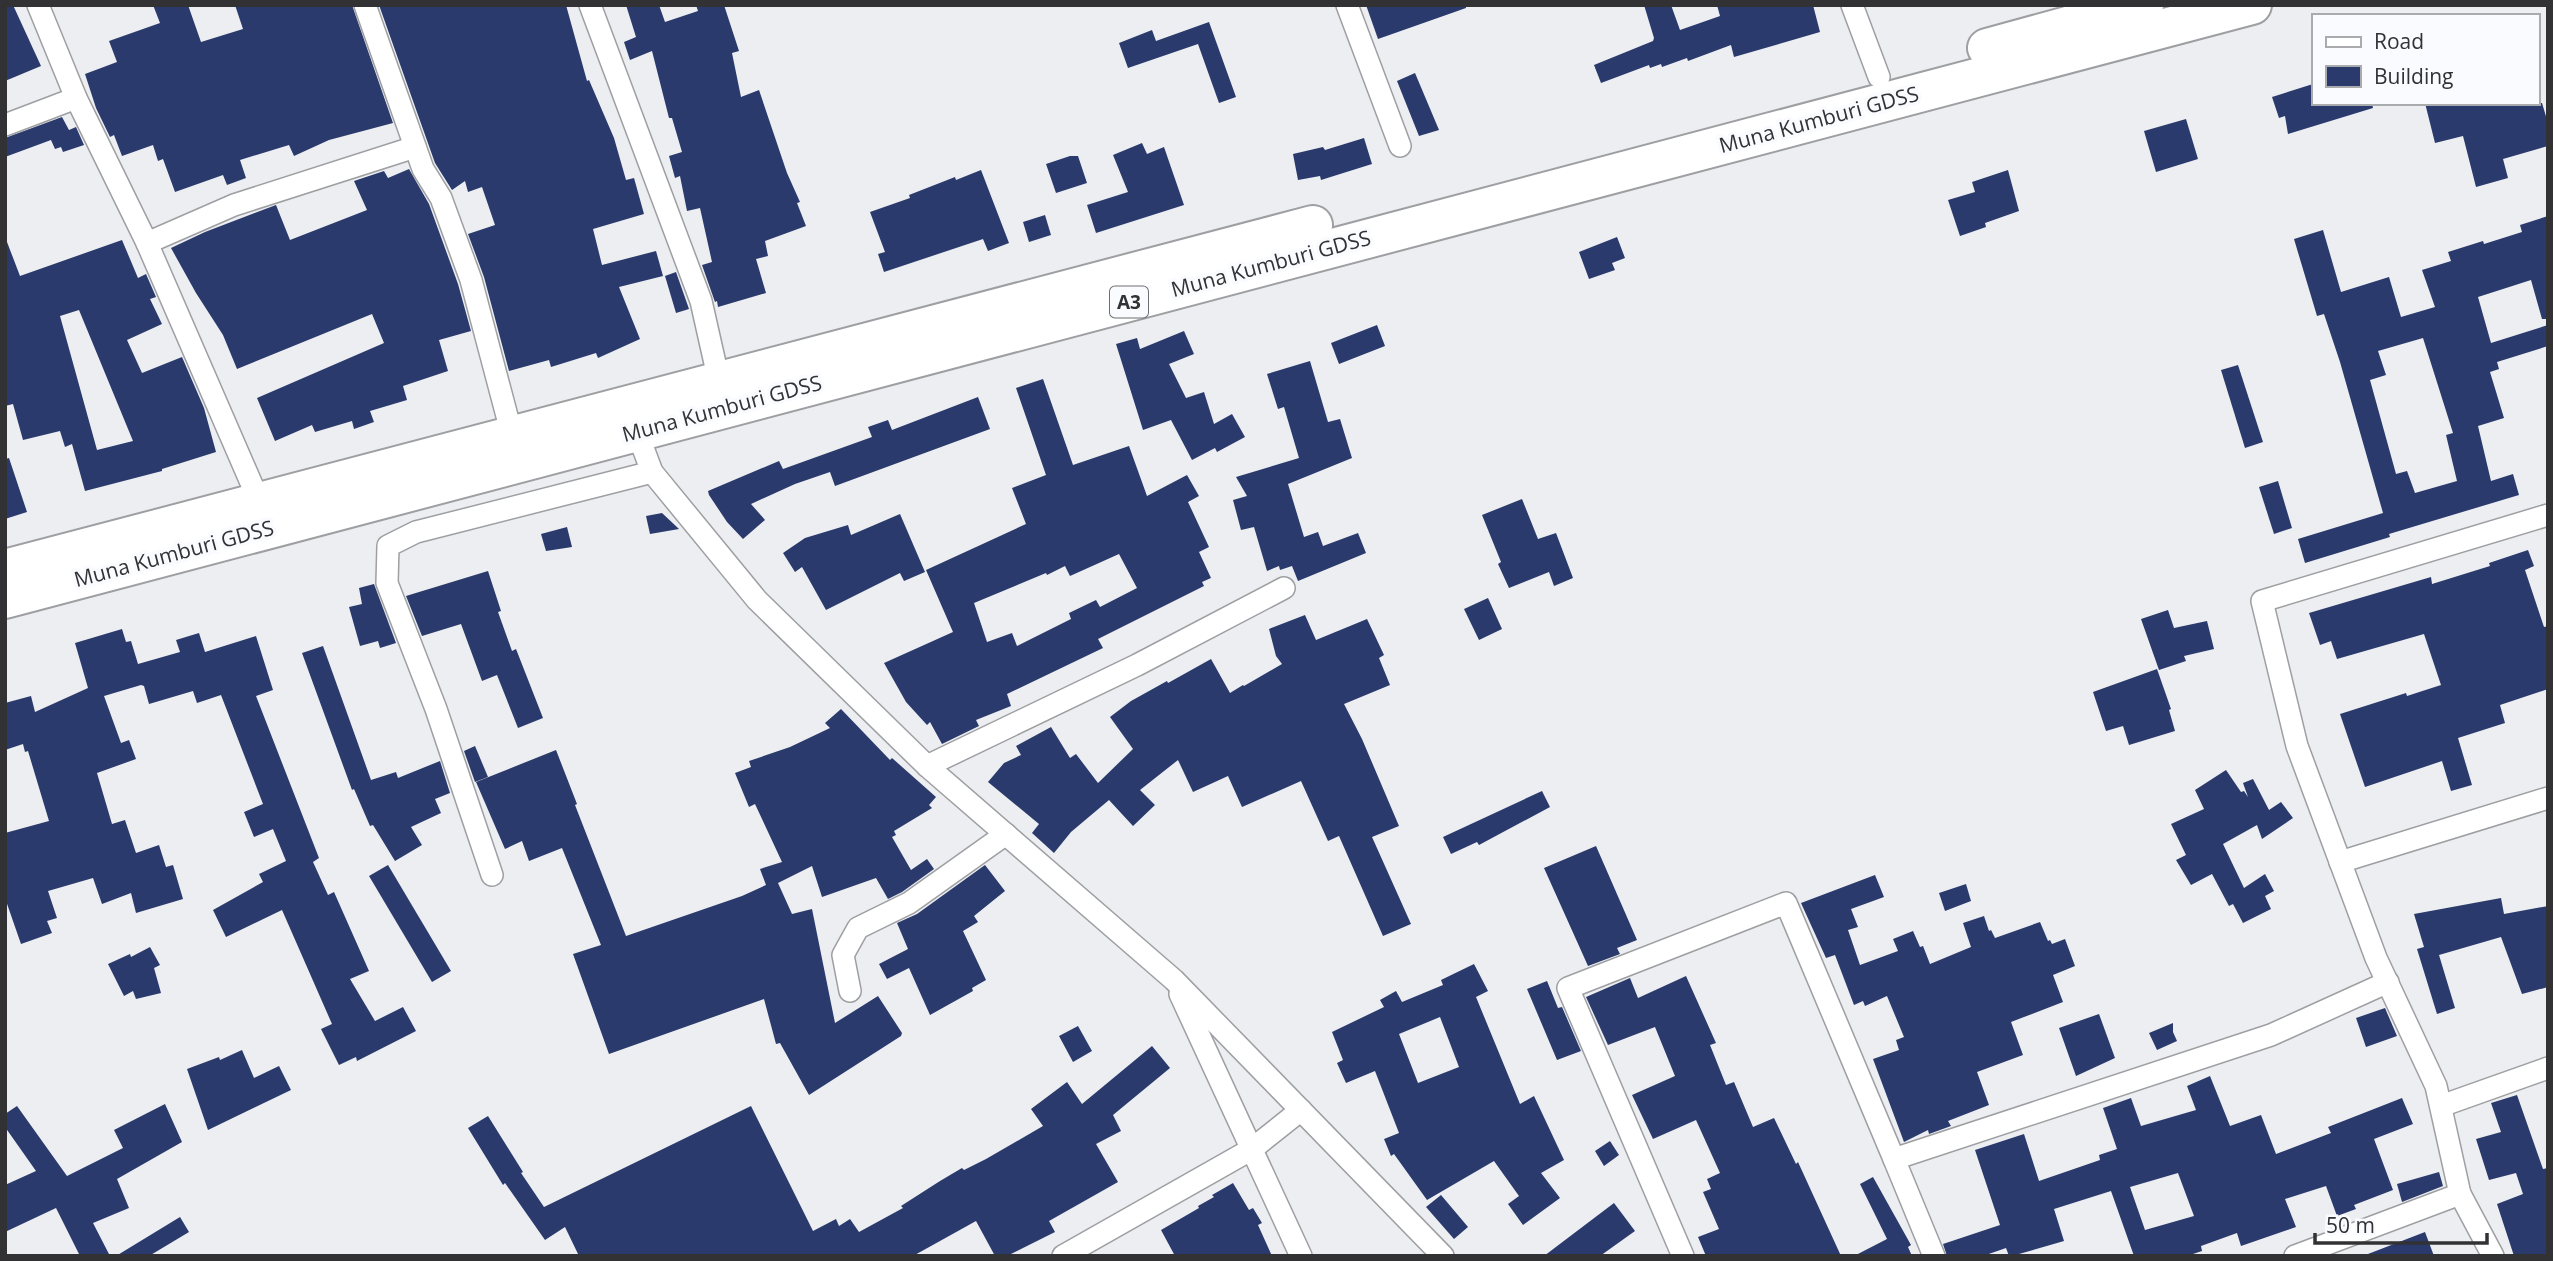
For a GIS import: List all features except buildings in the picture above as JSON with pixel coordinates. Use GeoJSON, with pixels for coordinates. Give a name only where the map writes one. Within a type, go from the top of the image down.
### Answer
{"type":"FeatureCollection","features":[{"type":"Feature","properties":{"kind":"highway","name":"Muna Kumburi GDSS"},"geometry":{"type":"LineString","coordinates":[[5,569],[512,435],[633,418],[719,382],[2144,5]]}},
{"type":"Feature","properties":{"kind":"highway","name":"Muna Kumburi GDSS"},"geometry":{"type":"LineString","coordinates":[[5,598],[633,418],[2252,5]]}},
{"type":"Feature","properties":{"kind":"street"},"geometry":{"type":"LineString","coordinates":[[38,5],[76,98],[147,243],[260,501]]}},
{"type":"Feature","properties":{"kind":"street"},"geometry":{"type":"LineString","coordinates":[[365,5],[423,169],[441,198],[471,280],[512,435]]}},
{"type":"Feature","properties":{"kind":"street"},"geometry":{"type":"LineString","coordinates":[[590,5],[701,301],[719,382]]}},
{"type":"Feature","properties":{"kind":"street"},"geometry":{"type":"LineString","coordinates":[[1347,5],[1400,146]]}},
{"type":"Feature","properties":{"kind":"street"},"geometry":{"type":"LineString","coordinates":[[1852,5],[1879,77]]}},
{"type":"Feature","properties":{"kind":"street"},"geometry":{"type":"LineString","coordinates":[[5,125],[76,98]]}},
{"type":"Feature","properties":{"kind":"street"},"geometry":{"type":"LineString","coordinates":[[147,243],[234,205],[415,146]]}},
{"type":"Feature","properties":{"kind":"street"},"geometry":{"type":"LineString","coordinates":[[633,418],[652,472],[757,600],[927,766],[1174,980],[1443,1256]]}},
{"type":"Feature","properties":{"kind":"street"},"geometry":{"type":"LineString","coordinates":[[492,875],[436,709],[387,583],[388,546],[416,532],[652,472]]}},
{"type":"Feature","properties":{"kind":"street"},"geometry":{"type":"LineString","coordinates":[[2493,1256],[2460,1194],[2436,1086],[2376,958],[2297,746],[2262,600],[2548,515]]}},
{"type":"Feature","properties":{"kind":"street"},"geometry":{"type":"LineString","coordinates":[[927,766],[1137,665],[1284,588]]}},
{"type":"Feature","properties":{"kind":"street"},"geometry":{"type":"LineString","coordinates":[[2340,862],[2548,798]]}},
{"type":"Feature","properties":{"kind":"street"},"geometry":{"type":"LineString","coordinates":[[850,991],[843,955],[858,928],[909,903],[1006,834]]}},
{"type":"Feature","properties":{"kind":"street"},"geometry":{"type":"LineString","coordinates":[[1683,1256],[1568,988],[1786,903],[1934,1256]]}},
{"type":"Feature","properties":{"kind":"street"},"geometry":{"type":"LineString","coordinates":[[1174,980],[1301,1256]]}},
{"type":"Feature","properties":{"kind":"street"},"geometry":{"type":"LineString","coordinates":[[1894,1159],[2271,1035],[2388,982]]}},
{"type":"Feature","properties":{"kind":"street"},"geometry":{"type":"LineString","coordinates":[[2441,1107],[2548,1068]]}},
{"type":"Feature","properties":{"kind":"street"},"geometry":{"type":"LineString","coordinates":[[1063,1256],[1252,1149],[1301,1110]]}},
{"type":"Feature","properties":{"kind":"street"},"geometry":{"type":"LineString","coordinates":[[2295,1256],[2460,1194]]}}]}
